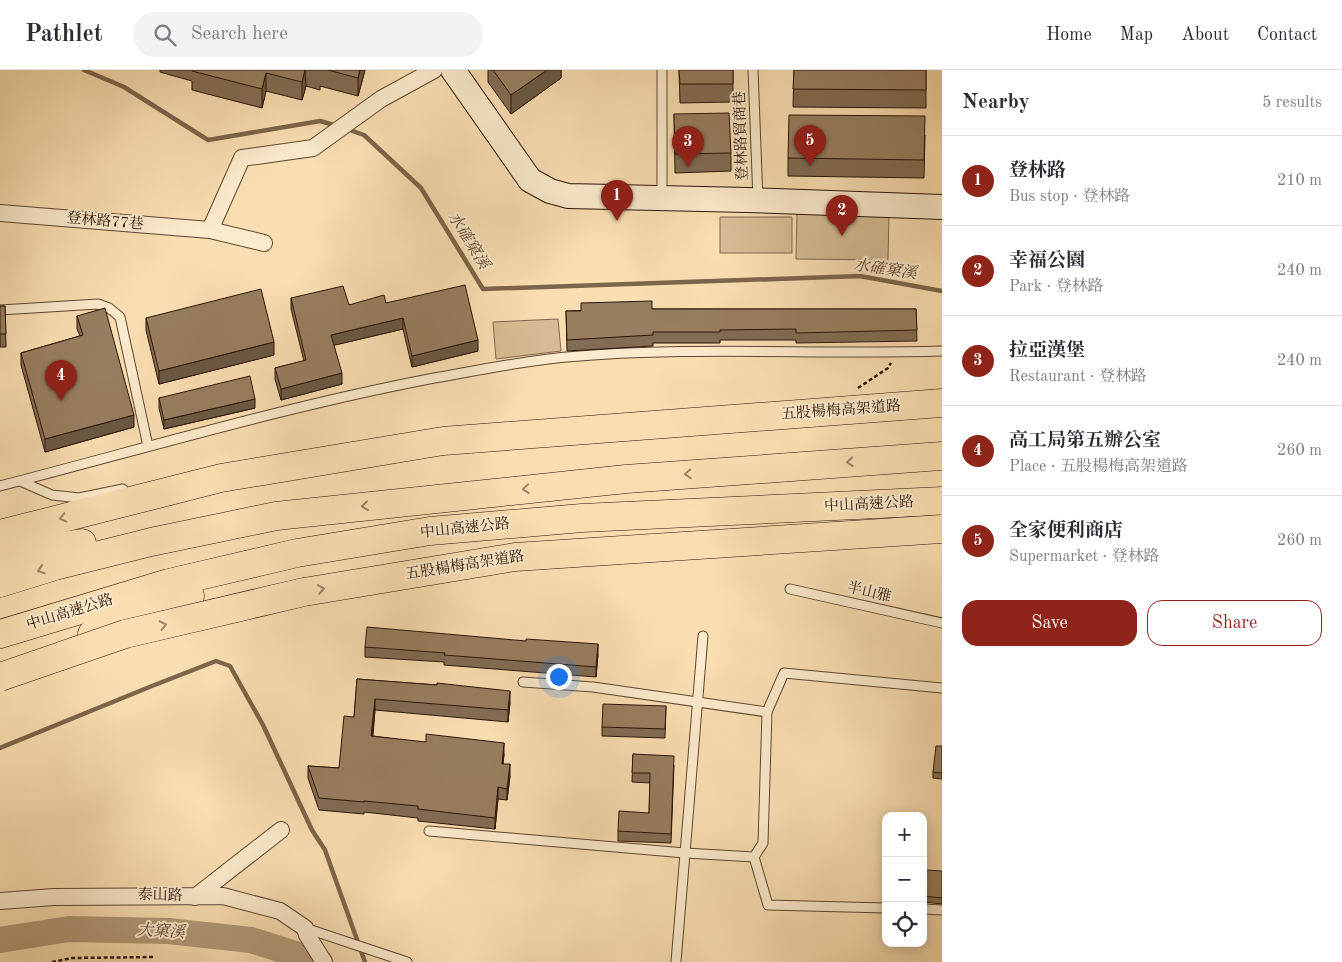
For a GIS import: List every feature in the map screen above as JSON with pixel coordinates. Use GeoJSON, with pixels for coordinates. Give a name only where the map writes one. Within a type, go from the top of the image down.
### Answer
{"type":"FeatureCollection","features":[{"type":"Feature","properties":{"kind":"highway","name":"五股楊梅高架道路"},"geometry":{"type":"LineString","coordinates":[[0,534],[221,478],[443,441],[942,403]]}},
{"type":"Feature","properties":{"kind":"highway"},"geometry":{"type":"LineString","coordinates":[[899,458],[942,452]]}},
{"type":"Feature","properties":{"kind":"highway"},"geometry":{"type":"LineString","coordinates":[[0,559],[40,549],[276,516],[626,479],[942,456]]}},
{"type":"Feature","properties":{"kind":"highway","name":"中山高速公路"},"geometry":{"type":"LineString","coordinates":[[0,634],[169,583],[297,553],[430,531],[582,518],[942,501]]}},
{"type":"Feature","properties":{"kind":"highway"},"geometry":{"type":"LineString","coordinates":[[276,570],[432,548],[586,535],[942,515]]}},
{"type":"Feature","properties":{"kind":"highway"},"geometry":{"type":"LineString","coordinates":[[0,584],[55,566],[141,544],[276,516]]}},
{"type":"Feature","properties":{"kind":"highway","name":"五股楊梅高架道路"},"geometry":{"type":"LineString","coordinates":[[0,677],[125,634],[304,592],[515,557],[942,529]]}},
{"type":"Feature","properties":{"kind":"highway"},"geometry":{"type":"LineString","coordinates":[[0,677],[95,633],[172,601],[276,570],[430,531]]}},
{"type":"Feature","properties":{"kind":"highway"},"geometry":{"type":"LineString","coordinates":[[0,686],[95,633]]}},
{"type":"Feature","properties":{"kind":"street"},"geometry":{"type":"LineString","coordinates":[[210,230],[242,158],[313,148],[381,99],[434,70]]}},
{"type":"Feature","properties":{"kind":"street"},"geometry":{"type":"LineString","coordinates":[[453,70],[530,180],[550,191],[568,196],[758,200],[942,207]]}},
{"type":"Feature","properties":{"kind":"street"},"geometry":{"type":"LineString","coordinates":[[916,206],[942,211]]}},
{"type":"Feature","properties":{"kind":"street","name":"登林路77巷"},"geometry":{"type":"LineString","coordinates":[[0,213],[210,230],[264,243]]}},
{"type":"Feature","properties":{"kind":"street"},"geometry":{"type":"LineString","coordinates":[[195,897],[281,830]]}},
{"type":"Feature","properties":{"kind":"street","name":"泰山路"},"geometry":{"type":"LineString","coordinates":[[0,901],[54,897],[224,896],[280,911],[306,932]]}},
{"type":"Feature","properties":{"kind":"street"},"geometry":{"type":"LineString","coordinates":[[306,932],[324,962]]}},
{"type":"Feature","properties":{"kind":"lane"},"geometry":{"type":"LineString","coordinates":[[662,70],[662,198]]}},
{"type":"Feature","properties":{"kind":"lane","name":"登林路貿商巷"},"geometry":{"type":"LineString","coordinates":[[753,70],[758,200]]}},
{"type":"Feature","properties":{"kind":"lane"},"geometry":{"type":"LineString","coordinates":[[0,310],[98,304],[110,308],[120,316],[148,446]]}},
{"type":"Feature","properties":{"kind":"lane"},"geometry":{"type":"LineString","coordinates":[[0,486],[148,446],[356,394],[483,369],[566,357],[655,352],[896,353],[942,351]]}},
{"type":"Feature","properties":{"kind":"lane"},"geometry":{"type":"LineString","coordinates":[[315,453],[410,438],[846,407],[942,396]]}},
{"type":"Feature","properties":{"kind":"lane"},"geometry":{"type":"LineString","coordinates":[[201,473],[248,464]]}},
{"type":"Feature","properties":{"kind":"lane"},"geometry":{"type":"LineString","coordinates":[[20,481],[52,495],[79,498],[135,487]]}},
{"type":"Feature","properties":{"kind":"lane","name":"半山雅"},"geometry":{"type":"LineString","coordinates":[[790,589],[942,623]]}},
{"type":"Feature","properties":{"kind":"lane"},"geometry":{"type":"LineString","coordinates":[[676,962],[703,636]]}},
{"type":"Feature","properties":{"kind":"lane"},"geometry":{"type":"LineString","coordinates":[[882,908],[768,905],[754,857],[763,843],[768,712],[784,673],[942,688]]}},
{"type":"Feature","properties":{"kind":"lane"},"geometry":{"type":"LineString","coordinates":[[522,682],[593,687],[768,712]]}},
{"type":"Feature","properties":{"kind":"lane"},"geometry":{"type":"LineString","coordinates":[[429,831],[685,853],[754,857]]}},
{"type":"Feature","properties":{"kind":"lane"},"geometry":{"type":"LineString","coordinates":[[927,909],[942,910]]}},
{"type":"Feature","properties":{"kind":"lane"},"geometry":{"type":"LineString","coordinates":[[306,932],[408,962]]}},
{"type":"Feature","properties":{"kind":"path"},"geometry":{"type":"LineString","coordinates":[[846,407],[856,389],[888,368],[896,353]]}},
{"type":"Feature","properties":{"kind":"path"},"geometry":{"type":"LineString","coordinates":[[52,962],[72,958],[154,957]]}},
{"type":"Feature","properties":{"kind":"shaded area"},"geometry":{"type":"Polygon","coordinates":[[[797,212],[889,214],[888,260],[796,259],[797,212]]]}},
{"type":"Feature","properties":{"kind":"shaded area"},"geometry":{"type":"Polygon","coordinates":[[[720,217],[792,217],[792,253],[720,253],[720,217]]]}},
{"type":"Feature","properties":{"kind":"shaded area"},"geometry":{"type":"Polygon","coordinates":[[[558,319],[561,351],[496,359],[493,322],[558,319]]]}},
{"type":"Feature","properties":{"kind":"building"},"geometry":{"type":"Polygon","coordinates":[[[193,70],[305,70],[302,82],[266,73],[262,89],[193,70]]]}},
{"type":"Feature","properties":{"kind":"building"},"geometry":{"type":"Polygon","coordinates":[[[328,70],[360,70],[358,78],[328,70]]]}},
{"type":"Feature","properties":{"kind":"building"},"geometry":{"type":"Polygon","coordinates":[[[493,70],[547,70],[511,95],[493,70]]]}},
{"type":"Feature","properties":{"kind":"building"},"geometry":{"type":"Polygon","coordinates":[[[679,70],[733,70],[733,84],[680,84],[679,70]]]}},
{"type":"Feature","properties":{"kind":"building"},"geometry":{"type":"Polygon","coordinates":[[[794,70],[926,70],[926,90],[793,89],[794,70]]]}},
{"type":"Feature","properties":{"kind":"building"},"geometry":{"type":"Polygon","coordinates":[[[729,113],[731,153],[675,154],[674,114],[729,113]]]}},
{"type":"Feature","properties":{"kind":"building"},"geometry":{"type":"Polygon","coordinates":[[[789,115],[925,116],[924,160],[788,158],[789,115]]]}},
{"type":"Feature","properties":{"kind":"building"},"geometry":{"type":"Polygon","coordinates":[[[465,285],[478,340],[412,356],[403,318],[331,335],[342,373],[281,389],[275,368],[306,360],[291,298],[343,286],[349,305],[384,295],[386,303],[465,285]]]}},
{"type":"Feature","properties":{"kind":"building"},"geometry":{"type":"Polygon","coordinates":[[[261,289],[274,342],[159,371],[146,318],[261,289]]]}},
{"type":"Feature","properties":{"kind":"building"},"geometry":{"type":"Polygon","coordinates":[[[652,301],[652,309],[916,309],[917,330],[796,333],[796,329],[720,330],[720,332],[653,332],[653,335],[567,340],[566,311],[581,311],[581,303],[652,301]]]}},
{"type":"Feature","properties":{"kind":"building"},"geometry":{"type":"Polygon","coordinates":[[[0,306],[5,306],[6,334],[0,334],[0,306]]]}},
{"type":"Feature","properties":{"kind":"building"},"geometry":{"type":"Polygon","coordinates":[[[105,308],[134,415],[45,439],[21,353],[83,335],[77,316],[105,308]]]}},
{"type":"Feature","properties":{"kind":"building"},"geometry":{"type":"Polygon","coordinates":[[[250,376],[255,399],[164,420],[159,398],[250,376]]]}},
{"type":"Feature","properties":{"kind":"building"},"geometry":{"type":"Polygon","coordinates":[[[367,627],[526,641],[526,639],[598,644],[596,667],[365,647],[367,627]]]}},
{"type":"Feature","properties":{"kind":"building"},"geometry":{"type":"Polygon","coordinates":[[[357,679],[437,685],[437,683],[510,691],[508,710],[375,699],[371,736],[426,742],[426,734],[504,743],[502,764],[510,764],[507,789],[498,787],[495,818],[418,809],[418,806],[319,798],[308,766],[339,768],[344,716],[354,717],[357,679]]]}},
{"type":"Feature","properties":{"kind":"building"},"geometry":{"type":"Polygon","coordinates":[[[603,704],[666,706],[665,729],[602,727],[603,704]]]}},
{"type":"Feature","properties":{"kind":"building"},"geometry":{"type":"Polygon","coordinates":[[[936,746],[942,746],[942,773],[933,772],[936,746]]]}},
{"type":"Feature","properties":{"kind":"building"},"geometry":{"type":"Polygon","coordinates":[[[633,754],[674,756],[671,834],[618,831],[619,811],[649,813],[650,773],[632,773],[633,754]]]}},
{"type":"Feature","properties":{"kind":"building"},"geometry":{"type":"Polygon","coordinates":[[[927,870],[942,871],[942,898],[927,896],[927,870]]]}},
{"type":"Feature","properties":{"kind":"waterway","name":"水確窠溪"},"geometry":{"type":"LineString","coordinates":[[84,70],[124,87],[208,140],[320,121],[337,126]]}},
{"type":"Feature","properties":{"kind":"waterway","name":"水確窠溪"},"geometry":{"type":"LineString","coordinates":[[347,129],[364,135],[421,188],[483,289],[860,276],[942,291]]}},
{"type":"Feature","properties":{"kind":"waterway"},"geometry":{"type":"LineString","coordinates":[[0,748],[216,661],[230,666],[263,725],[312,830],[325,850],[365,962]]}},
{"type":"Feature","properties":{"kind":"waterway","name":"大窠溪"},"geometry":{"type":"LineString","coordinates":[[0,940],[69,929],[168,931],[251,940],[320,962]]}},
{"type":"Feature","properties":{"kind":"place","name":"全家便利商店"},"geometry":{"type":"Point","coordinates":[810,166]}},
{"type":"Feature","properties":{"kind":"place","name":"拉亞漢堡"},"geometry":{"type":"Point","coordinates":[688,167]}},
{"type":"Feature","properties":{"kind":"place","name":"登林路"},"geometry":{"type":"Point","coordinates":[617,221]}},
{"type":"Feature","properties":{"kind":"place","name":"幸福公園"},"geometry":{"type":"Point","coordinates":[842,236]}},
{"type":"Feature","properties":{"kind":"place","name":"高工局第五辦公室"},"geometry":{"type":"Point","coordinates":[61,401]}}]}
